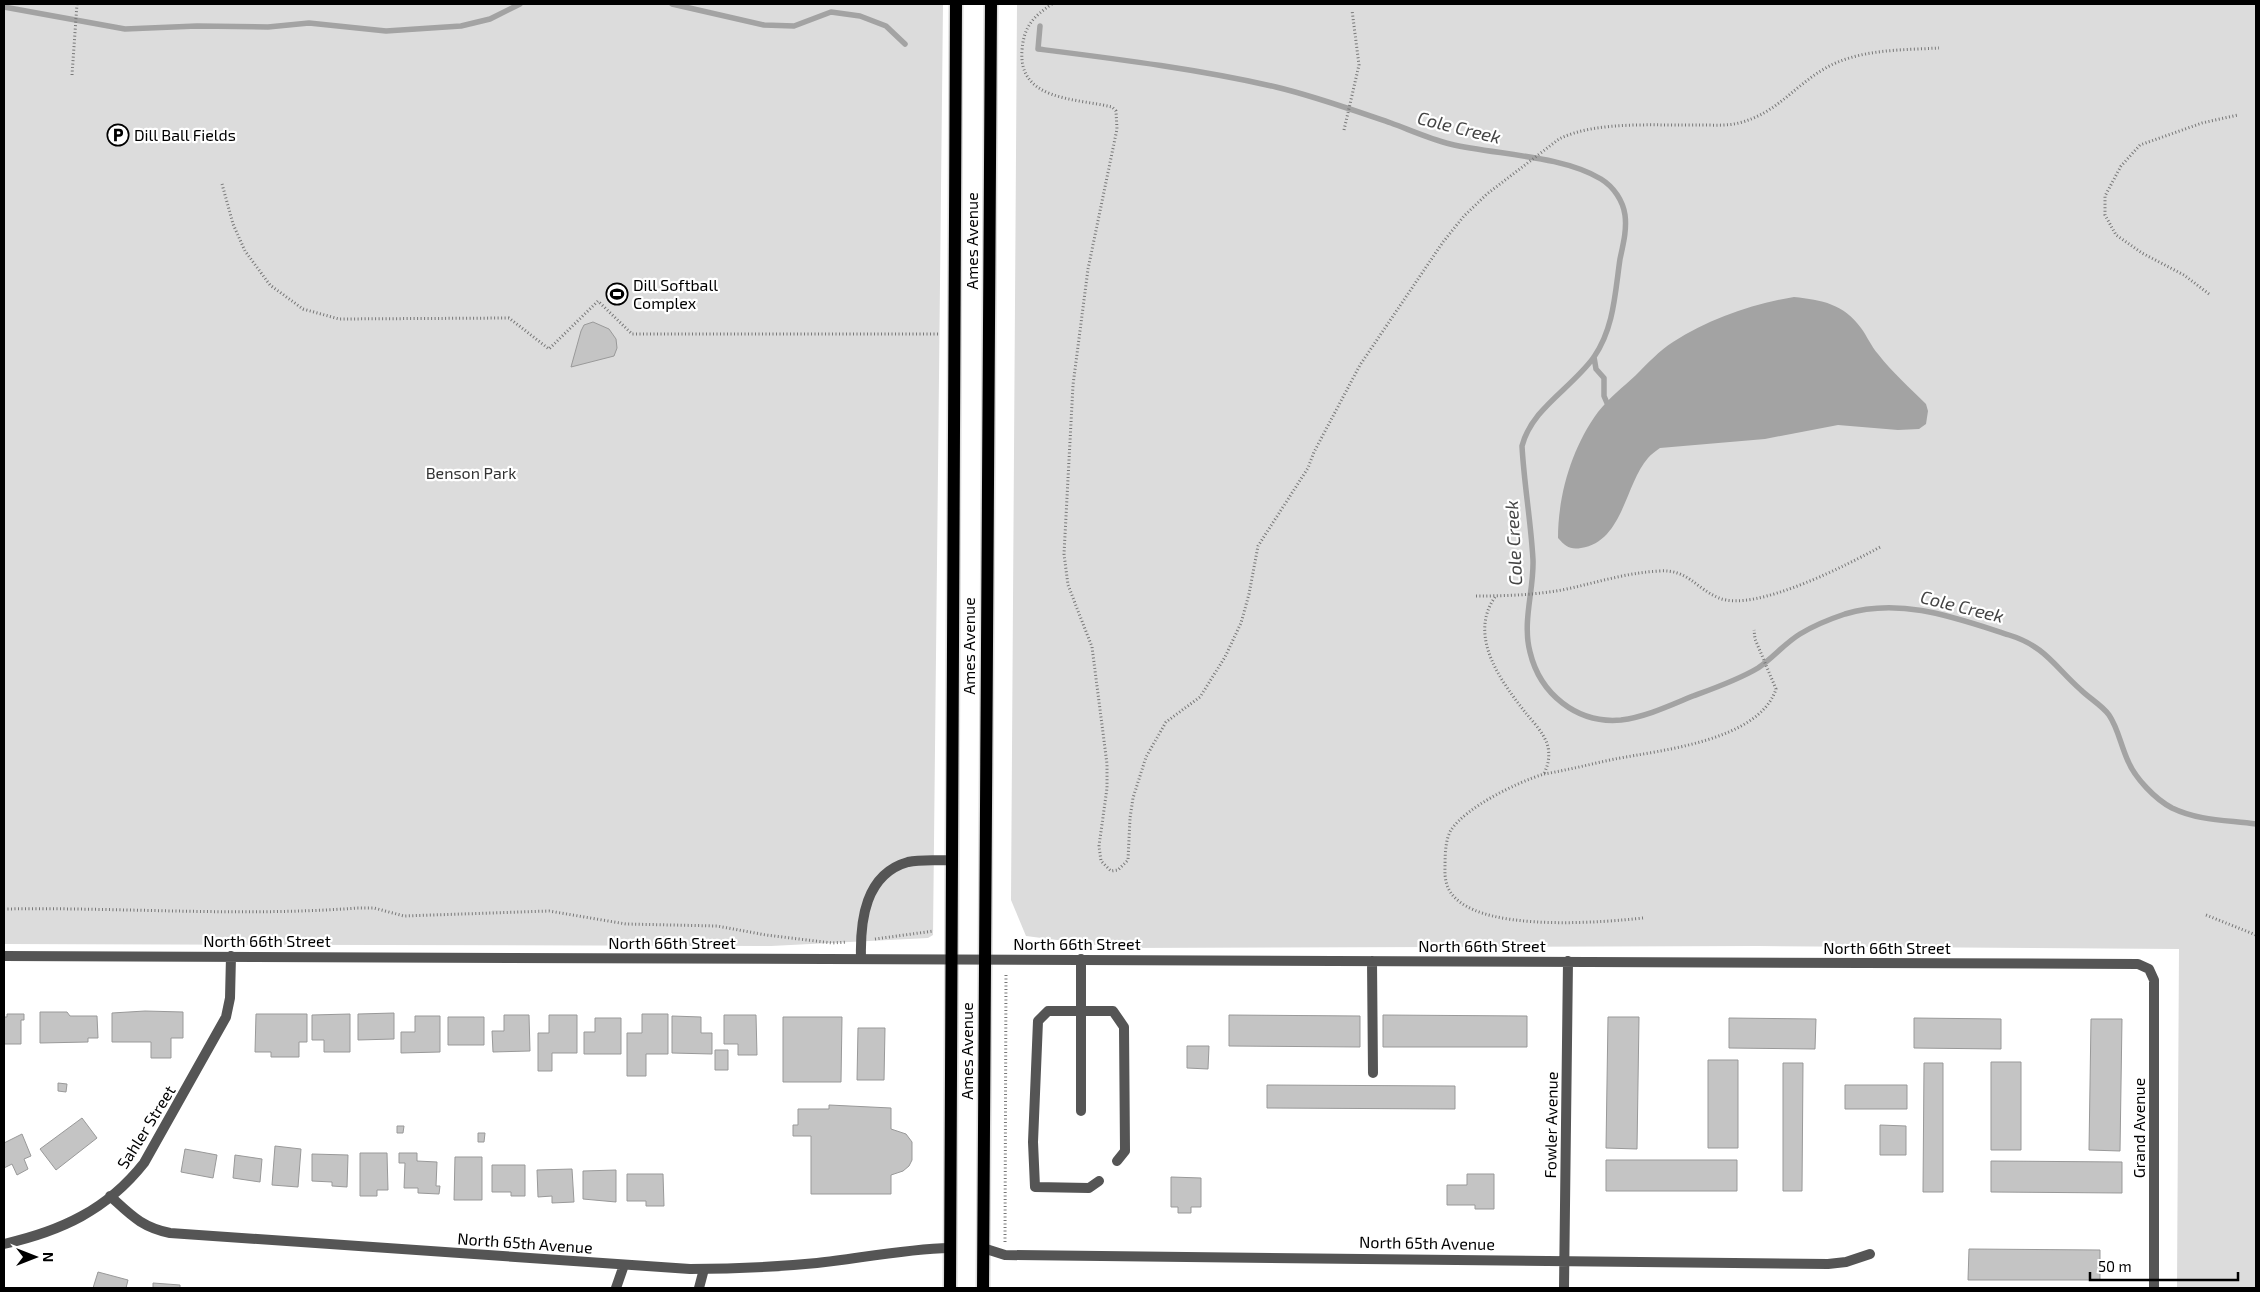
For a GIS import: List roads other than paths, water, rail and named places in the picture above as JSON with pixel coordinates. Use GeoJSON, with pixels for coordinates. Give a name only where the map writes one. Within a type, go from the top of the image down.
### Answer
{"type":"FeatureCollection","features":[{"type":"Feature","properties":{"kind":"main road","name":"Ames Avenue"},"geometry":{"type":"LineString","coordinates":[[950,1288],[956,4]]}},
{"type":"Feature","properties":{"kind":"main road","name":"Ames Avenue"},"geometry":{"type":"LineString","coordinates":[[983,1288],[983,958],[990,4]]}},
{"type":"Feature","properties":{"kind":"street"},"geometry":{"type":"LineString","coordinates":[[861,958],[860,941],[863,914],[868,898],[879,881],[891,870],[906,863],[951,860]]}},
{"type":"Feature","properties":{"kind":"street","name":"North 66th Street"},"geometry":{"type":"LineString","coordinates":[[4,956],[1006,958],[2138,964],[2149,969]]}},
{"type":"Feature","properties":{"kind":"street","name":"Sahler Street"},"geometry":{"type":"LineString","coordinates":[[4,1244],[59,1228],[93,1210],[128,1182],[144,1163],[218,1035],[226,1017],[230,998],[231,956]]}},
{"type":"Feature","properties":{"kind":"street"},"geometry":{"type":"LineString","coordinates":[[1081,959],[1081,1111]]}},
{"type":"Feature","properties":{"kind":"street"},"geometry":{"type":"LineString","coordinates":[[1372,961],[1373,1074]]}},
{"type":"Feature","properties":{"kind":"street","name":"Fowler Avenue"},"geometry":{"type":"LineString","coordinates":[[1564,1288],[1568,962]]}},
{"type":"Feature","properties":{"kind":"street","name":"Grand Avenue"},"geometry":{"type":"LineString","coordinates":[[2149,969],[2154,980],[2154,1288]]}},
{"type":"Feature","properties":{"kind":"street"},"geometry":{"type":"LineString","coordinates":[[1099,1180],[1089,1188],[1036,1188],[1034,1142],[1038,1021],[1048,1011],[1113,1011],[1124,1027],[1124,1151],[1117,1161]]}},
{"type":"Feature","properties":{"kind":"street","name":"North 65th Avenue"},"geometry":{"type":"LineString","coordinates":[[110,1196],[137,1222],[155,1230],[170,1233],[624,1265],[733,1269],[817,1263],[914,1249],[950,1248]]}},
{"type":"Feature","properties":{"kind":"street","name":"North 65th Avenue"},"geometry":{"type":"LineString","coordinates":[[982,1248],[1005,1255],[1828,1264],[1846,1262],[1870,1254]]}},
{"type":"Feature","properties":{"kind":"street"},"geometry":{"type":"LineString","coordinates":[[616,1288],[624,1265]]}},
{"type":"Feature","properties":{"kind":"street"},"geometry":{"type":"LineString","coordinates":[[700,1288],[704,1269]]}},
{"type":"Feature","properties":{"kind":"waterway","name":"Cole Creek"},"geometry":{"type":"LineString","coordinates":[[4,7],[125,29],[197,26],[268,27],[309,23],[386,31],[461,26],[490,19],[520,4]]}},
{"type":"Feature","properties":{"kind":"waterway","name":"Cole Creek"},"geometry":{"type":"LineString","coordinates":[[672,4],[764,25],[794,26],[831,12],[860,16],[886,26],[905,44]]}},
{"type":"Feature","properties":{"kind":"waterway","name":"Cole Creek"},"geometry":{"type":"LineString","coordinates":[[1040,26],[1038,49],[1187,70],[1276,87],[1334,104],[1450,144],[1548,160],[1567,165],[1601,179],[1614,190],[1624,210],[1625,226],[1613,310],[1606,334],[1601,346],[1585,368],[1534,421],[1522,446],[1533,560],[1527,629],[1528,641],[1535,667],[1542,681],[1563,703],[1590,717],[1605,720],[1621,720],[1640,716],[1726,684],[1758,668],[1800,634],[1839,616],[1866,609],[1887,608],[1928,612],[1949,616],[2009,635],[2041,651],[2106,712],[2115,726],[2135,774],[2152,794],[2172,808],[2203,818],[2256,824]]}},
{"type":"Feature","properties":{"kind":"waterway"},"geometry":{"type":"LineString","coordinates":[[1594,357],[1596,369],[1604,378],[1604,396],[1607,403]]}},
{"type":"Feature","properties":{"kind":"place","name":"Dill Ball Fields"},"geometry":{"type":"Point","coordinates":[118,135]}},
{"type":"Feature","properties":{"kind":"place","name":"Dill Softball Complex"},"geometry":{"type":"Point","coordinates":[617,294]}},
{"type":"Feature","properties":{"kind":"park label","name":"Benson Park"},"geometry":{"type":"Point","coordinates":[471,473]}}]}
